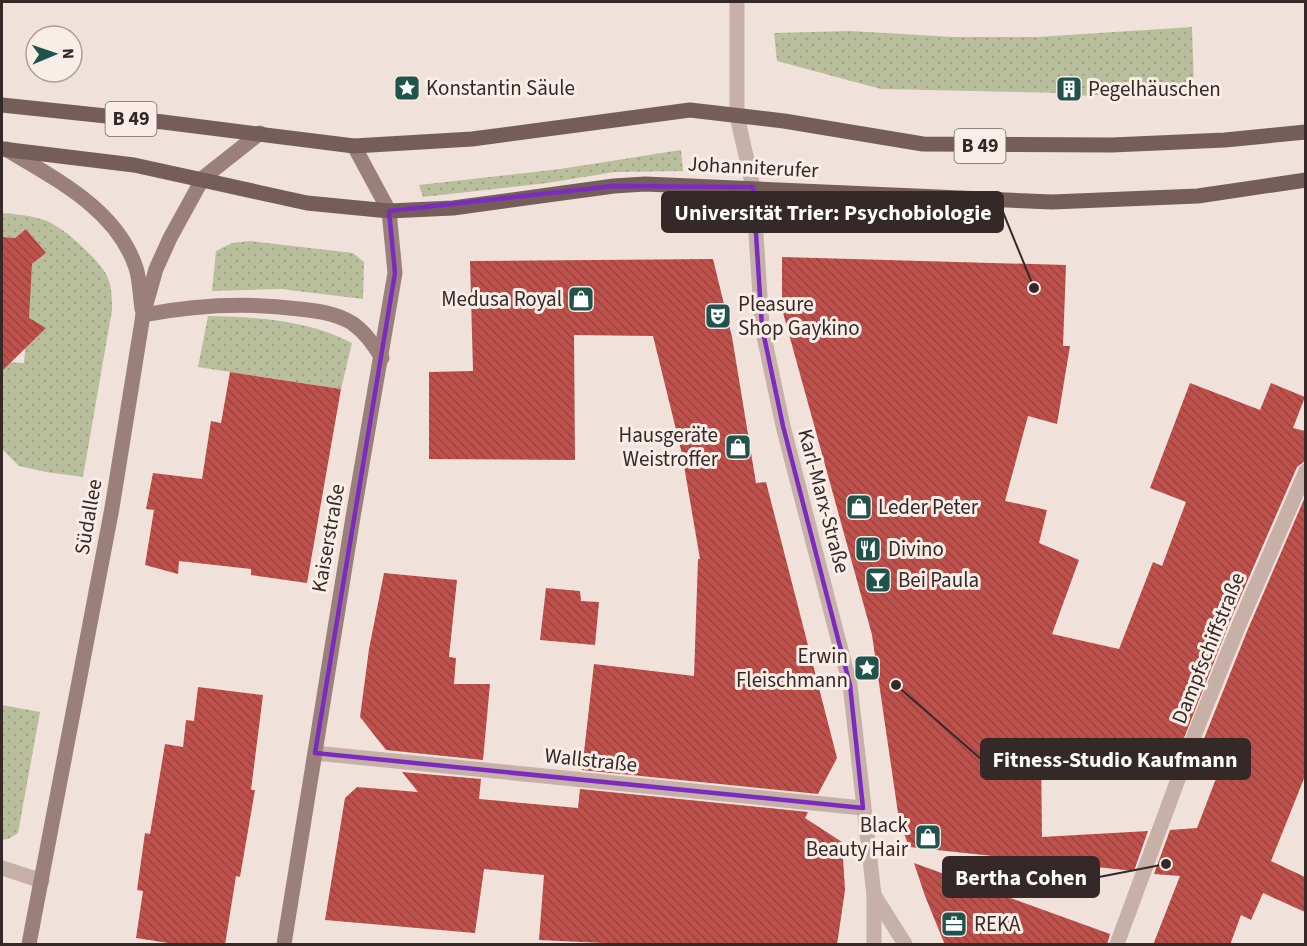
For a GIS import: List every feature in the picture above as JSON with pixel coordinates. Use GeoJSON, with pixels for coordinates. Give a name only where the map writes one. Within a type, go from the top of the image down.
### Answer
{"type":"FeatureCollection","features":[{"type":"Feature","properties":{"kind":"main road","name":"B 49"},"geometry":{"type":"LineString","coordinates":[[2,105],[260,133]]}},
{"type":"Feature","properties":{"kind":"main road","name":"Johanniterufer"},"geometry":{"type":"LineString","coordinates":[[260,133],[354,146],[472,139],[690,110],[784,121],[923,144],[943,145],[1112,145],[1225,140],[1305,132]]}},
{"type":"Feature","properties":{"kind":"main road","name":"Südallee"},"geometry":{"type":"LineString","coordinates":[[29,945],[112,508],[143,315],[156,269],[203,178],[260,133]]}},
{"type":"Feature","properties":{"kind":"main road","name":"Kaiserstraße"},"geometry":{"type":"LineString","coordinates":[[284,945],[395,273],[389,211],[354,146]]}},
{"type":"Feature","properties":{"kind":"main road","name":"B 49"},"geometry":{"type":"LineString","coordinates":[[4,149],[134,165],[203,178]]}},
{"type":"Feature","properties":{"kind":"main road"},"geometry":{"type":"LineString","coordinates":[[4,149],[65,186],[106,218],[125,242],[137,269],[143,315],[177,308],[226,304],[320,312],[353,323],[369,338],[382,358]]}},
{"type":"Feature","properties":{"kind":"main road","name":"Johanniterufer"},"geometry":{"type":"LineString","coordinates":[[203,178],[307,202],[389,211],[453,208],[624,185],[753,187],[1052,202],[1198,196],[1305,180]]}},
{"type":"Feature","properties":{"kind":"street","name":"Karl-Marx-Straße"},"geometry":{"type":"LineString","coordinates":[[737,2],[737,116],[753,187],[762,327],[783,426],[850,685],[874,895],[874,945]]}},
{"type":"Feature","properties":{"kind":"street","name":"Dampfschiffstraße"},"geometry":{"type":"LineString","coordinates":[[1118,945],[1196,730],[1239,625],[1301,492],[1305,471]]}},
{"type":"Feature","properties":{"kind":"street","name":"Wallstraße"},"geometry":{"type":"LineString","coordinates":[[315,753],[863,808]]}},
{"type":"Feature","properties":{"kind":"street"},"geometry":{"type":"LineString","coordinates":[[2,868],[42,881]]}},
{"type":"Feature","properties":{"kind":"street","name":"Karl-Marx-Straße"},"geometry":{"type":"LineString","coordinates":[[874,895],[905,945]]}},
{"type":"Feature","properties":{"kind":"highlighted area"},"geometry":{"type":"Polygon","coordinates":[[[614,186],[753,187],[762,327],[783,426],[850,685],[863,808],[315,753],[395,273],[389,211],[614,186]]]}},
{"type":"Feature","properties":{"kind":"green space"},"geometry":{"type":"Polygon","coordinates":[[[1192,27],[1194,90],[1076,96],[1077,91],[1074,84],[1069,83],[1062,88],[1061,93],[881,89],[777,61],[774,33],[851,31],[953,37],[1037,37],[1192,27]]]}},
{"type":"Feature","properties":{"kind":"green space"},"geometry":{"type":"Polygon","coordinates":[[[681,150],[683,171],[615,172],[547,183],[423,197],[419,185],[560,169],[681,150]]]}},
{"type":"Feature","properties":{"kind":"green space"},"geometry":{"type":"Polygon","coordinates":[[[2,213],[36,218],[54,225],[88,252],[102,267],[109,283],[112,310],[83,477],[19,466],[2,449],[2,362],[24,363],[32,264],[46,253],[26,229],[15,238],[2,237],[2,213]]]}},
{"type":"Feature","properties":{"kind":"green space"},"geometry":{"type":"Polygon","coordinates":[[[250,241],[353,253],[364,262],[363,299],[281,289],[212,291],[216,251],[232,243],[250,241]]]}},
{"type":"Feature","properties":{"kind":"green space"},"geometry":{"type":"Polygon","coordinates":[[[208,316],[282,321],[318,329],[352,343],[341,389],[198,367],[208,316]]]}},
{"type":"Feature","properties":{"kind":"green space"},"geometry":{"type":"Polygon","coordinates":[[[2,705],[40,712],[18,833],[2,840],[2,705]]]}},
{"type":"Feature","properties":{"kind":"building"},"geometry":{"type":"Polygon","coordinates":[[[26,229],[46,253],[32,264],[29,318],[46,328],[2,371],[2,237],[15,238],[26,229]]]}},
{"type":"Feature","properties":{"kind":"building"},"geometry":{"type":"Polygon","coordinates":[[[782,257],[1066,265],[1063,346],[1070,346],[1057,424],[1028,416],[1005,501],[1047,510],[1039,543],[1079,560],[1052,634],[1119,649],[1153,562],[1162,566],[1186,502],[1150,488],[1190,383],[1260,410],[1271,383],[1305,397],[1293,428],[1305,431],[1305,461],[1297,467],[1230,621],[1175,761],[1041,755],[1042,837],[1148,831],[1134,871],[909,847],[899,820],[872,635],[782,309],[782,257]]]}},
{"type":"Feature","properties":{"kind":"building"},"geometry":{"type":"Polygon","coordinates":[[[713,259],[732,337],[756,483],[766,482],[837,758],[818,794],[582,770],[594,664],[694,676],[698,559],[700,559],[682,454],[653,336],[574,335],[575,460],[429,459],[429,372],[473,371],[470,261],[713,259]]]}},
{"type":"Feature","properties":{"kind":"building"},"geometry":{"type":"Polygon","coordinates":[[[230,372],[341,389],[307,583],[251,575],[251,569],[179,561],[178,574],[145,565],[154,510],[146,509],[153,473],[202,479],[211,421],[221,423],[230,372]]]}},
{"type":"Feature","properties":{"kind":"building"},"geometry":{"type":"Polygon","coordinates":[[[1305,497],[1305,776],[1271,861],[1305,877],[1305,912],[1263,893],[1251,920],[1241,915],[1230,945],[1153,945],[1180,876],[1154,874],[1170,830],[1197,828],[1222,763],[1195,761],[1248,629],[1305,497]]]}},
{"type":"Feature","properties":{"kind":"building"},"geometry":{"type":"Polygon","coordinates":[[[384,573],[457,580],[449,657],[456,658],[454,684],[490,684],[483,760],[386,750],[360,717],[369,649],[384,573]]]}},
{"type":"Feature","properties":{"kind":"building"},"geometry":{"type":"Polygon","coordinates":[[[546,588],[580,591],[581,601],[599,602],[595,645],[540,640],[546,588]]]}},
{"type":"Feature","properties":{"kind":"building"},"geometry":{"type":"Polygon","coordinates":[[[198,687],[263,695],[251,790],[255,790],[240,877],[236,876],[225,945],[181,945],[136,938],[143,891],[137,890],[145,833],[150,834],[165,744],[183,747],[186,720],[194,721],[198,687]]]}},
{"type":"Feature","properties":{"kind":"building"},"geometry":{"type":"Polygon","coordinates":[[[402,772],[481,779],[479,799],[578,808],[580,789],[808,812],[805,818],[842,842],[845,890],[837,945],[647,945],[539,940],[544,875],[484,869],[475,933],[325,920],[345,798],[357,787],[418,792],[402,772]]]}},
{"type":"Feature","properties":{"kind":"building"},"geometry":{"type":"Polygon","coordinates":[[[914,863],[1110,934],[1107,945],[945,945],[914,863]]]}},
{"type":"Feature","properties":{"kind":"place","name":"Konstantin Säule"},"geometry":{"type":"Point","coordinates":[407,88]}},
{"type":"Feature","properties":{"kind":"place","name":"Pegelhäuschen"},"geometry":{"type":"Point","coordinates":[1069,89]}},
{"type":"Feature","properties":{"kind":"place","name":"Universität Trier: Psychobiologie"},"geometry":{"type":"Point","coordinates":[1034,288]}},
{"type":"Feature","properties":{"kind":"place","name":"Medusa Royal"},"geometry":{"type":"Point","coordinates":[581,299]}},
{"type":"Feature","properties":{"kind":"place","name":"Pleasure Shop Gaykino"},"geometry":{"type":"Point","coordinates":[718,316]}},
{"type":"Feature","properties":{"kind":"place","name":"Hausgeräte Weistroffer"},"geometry":{"type":"Point","coordinates":[738,447]}},
{"type":"Feature","properties":{"kind":"place","name":"Leder Peter"},"geometry":{"type":"Point","coordinates":[859,507]}},
{"type":"Feature","properties":{"kind":"place","name":"Divino"},"geometry":{"type":"Point","coordinates":[868,549]}},
{"type":"Feature","properties":{"kind":"place","name":"Bei Paula"},"geometry":{"type":"Point","coordinates":[878,580]}},
{"type":"Feature","properties":{"kind":"place","name":"Erwin Fleischmann"},"geometry":{"type":"Point","coordinates":[867,668]}},
{"type":"Feature","properties":{"kind":"place","name":"Fitness-Studio Kaufmann"},"geometry":{"type":"Point","coordinates":[896,685]}},
{"type":"Feature","properties":{"kind":"place","name":"Black Beauty Hair"},"geometry":{"type":"Point","coordinates":[928,837]}},
{"type":"Feature","properties":{"kind":"place","name":"Bertha Cohen"},"geometry":{"type":"Point","coordinates":[1166,864]}},
{"type":"Feature","properties":{"kind":"place","name":"REKA"},"geometry":{"type":"Point","coordinates":[954,924]}}]}
